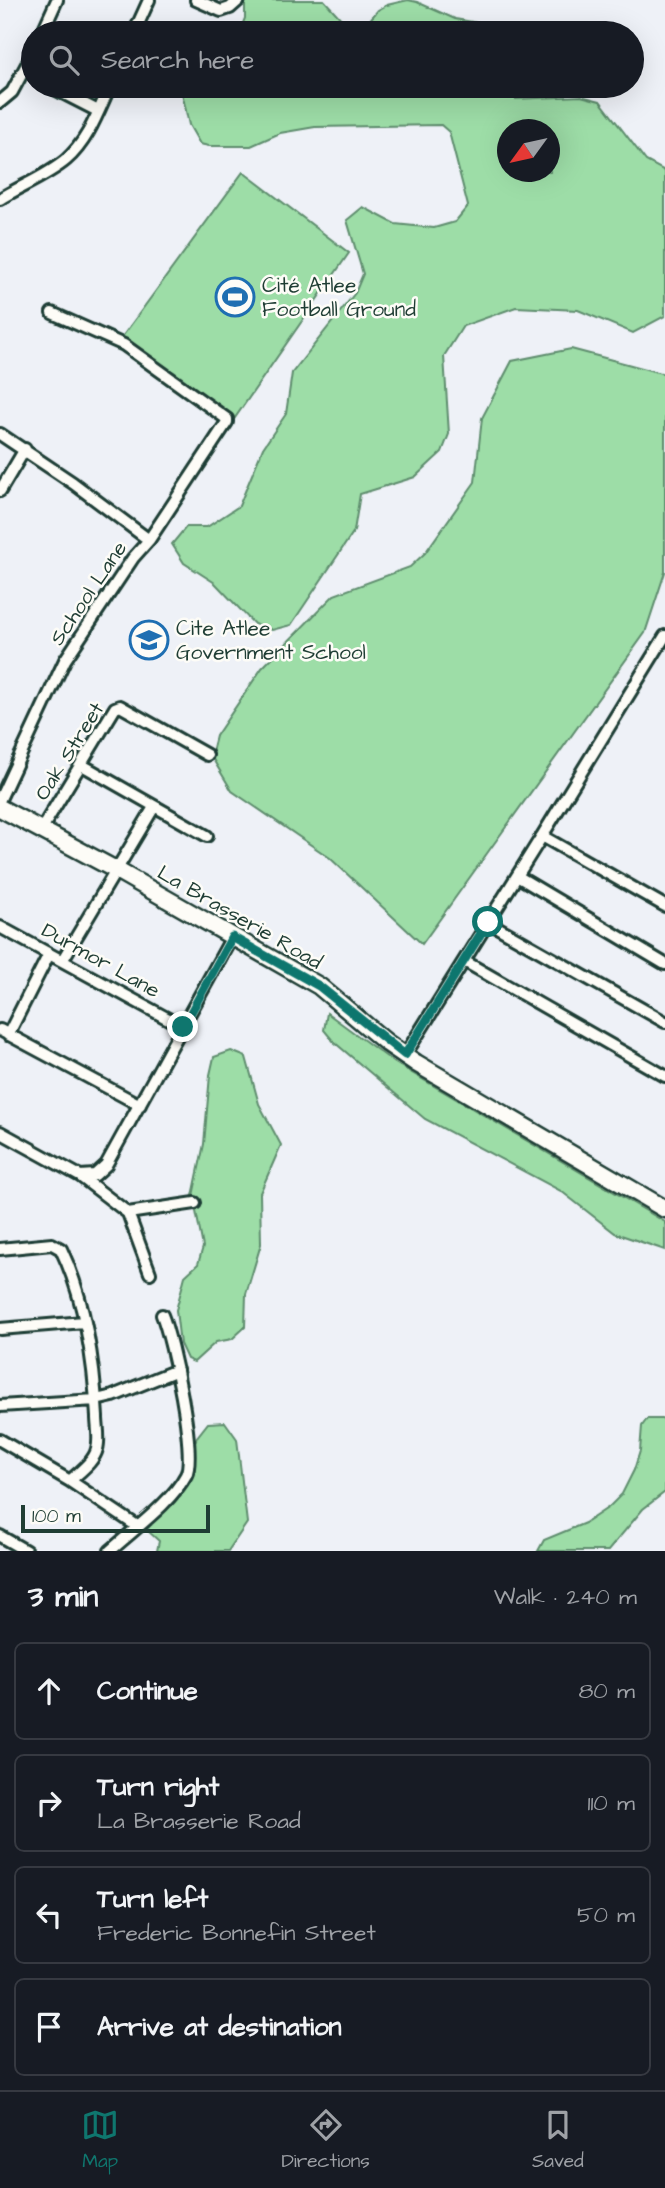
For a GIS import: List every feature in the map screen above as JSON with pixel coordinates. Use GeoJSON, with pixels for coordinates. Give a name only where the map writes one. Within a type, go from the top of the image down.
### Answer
{"type":"FeatureCollection","features":[{"type":"Feature","properties":{"kind":"main road","name":"La Brasserie Road"},"geometry":{"type":"LineString","coordinates":[[0,808],[116,870],[319,986],[405,1055],[665,1209]]}},
{"type":"Feature","properties":{"kind":"street"},"geometry":{"type":"LineString","coordinates":[[47,21],[57,0]]}},
{"type":"Feature","properties":{"kind":"street"},"geometry":{"type":"LineString","coordinates":[[139,21],[149,0]]}},
{"type":"Feature","properties":{"kind":"street"},"geometry":{"type":"LineString","coordinates":[[195,0],[221,11],[230,8],[239,0]]}},
{"type":"Feature","properties":{"kind":"street"},"geometry":{"type":"LineString","coordinates":[[0,102],[21,83]]}},
{"type":"Feature","properties":{"kind":"street"},"geometry":{"type":"LineString","coordinates":[[73,98],[98,111]]}},
{"type":"Feature","properties":{"kind":"street"},"geometry":{"type":"LineString","coordinates":[[0,198],[64,161],[77,149],[104,98]]}},
{"type":"Feature","properties":{"kind":"street","name":"School Lane"},"geometry":{"type":"LineString","coordinates":[[0,799],[65,660],[227,422],[227,419],[124,345],[52,313]]}},
{"type":"Feature","properties":{"kind":"street"},"geometry":{"type":"LineString","coordinates":[[0,434],[25,449],[149,540]]}},
{"type":"Feature","properties":{"kind":"street"},"geometry":{"type":"LineString","coordinates":[[0,491],[25,449]]}},
{"type":"Feature","properties":{"kind":"street"},"geometry":{"type":"LineString","coordinates":[[405,1055],[665,636]]}},
{"type":"Feature","properties":{"kind":"street","name":"Oak Street"},"geometry":{"type":"LineString","coordinates":[[41,830],[115,708],[120,706],[207,755]]}},
{"type":"Feature","properties":{"kind":"street"},"geometry":{"type":"LineString","coordinates":[[82,765],[207,836]]}},
{"type":"Feature","properties":{"kind":"street"},"geometry":{"type":"LineString","coordinates":[[62,961],[154,807]]}},
{"type":"Feature","properties":{"kind":"street"},"geometry":{"type":"LineString","coordinates":[[542,836],[665,906]]}},
{"type":"Feature","properties":{"kind":"street"},"geometry":{"type":"LineString","coordinates":[[517,876],[665,964]]}},
{"type":"Feature","properties":{"kind":"street"},"geometry":{"type":"LineString","coordinates":[[488,922],[665,1022]]}},
{"type":"Feature","properties":{"kind":"street","name":"Durmor Lane"},"geometry":{"type":"LineString","coordinates":[[0,927],[183,1027]]}},
{"type":"Feature","properties":{"kind":"street"},"geometry":{"type":"LineString","coordinates":[[80,1176],[94,1175],[106,1165],[232,937]]}},
{"type":"Feature","properties":{"kind":"street"},"geometry":{"type":"LineString","coordinates":[[48,954],[4,1032],[140,1105]]}},
{"type":"Feature","properties":{"kind":"street"},"geometry":{"type":"LineString","coordinates":[[464,961],[665,1076]]}},
{"type":"Feature","properties":{"kind":"street"},"geometry":{"type":"LineString","coordinates":[[0,1132],[80,1176],[128,1213],[150,1273]]}},
{"type":"Feature","properties":{"kind":"street"},"geometry":{"type":"LineString","coordinates":[[128,1213],[195,1203]]}},
{"type":"Feature","properties":{"kind":"street"},"geometry":{"type":"LineString","coordinates":[[0,1249],[52,1244],[61,1249],[84,1322],[96,1400],[99,1446],[94,1457],[70,1481]]}},
{"type":"Feature","properties":{"kind":"street"},"geometry":{"type":"LineString","coordinates":[[110,1551],[181,1483],[190,1463],[174,1349],[162,1315]]}},
{"type":"Feature","properties":{"kind":"street"},"geometry":{"type":"LineString","coordinates":[[0,1329],[84,1322]]}},
{"type":"Feature","properties":{"kind":"street"},"geometry":{"type":"LineString","coordinates":[[0,1406],[96,1400],[113,1396],[177,1370]]}},
{"type":"Feature","properties":{"kind":"street"},"geometry":{"type":"LineString","coordinates":[[0,1440],[70,1481],[137,1526]]}},
{"type":"Feature","properties":{"kind":"street"},"geometry":{"type":"LineString","coordinates":[[0,1535],[26,1551]]}},
{"type":"Feature","properties":{"kind":"green space"},"geometry":{"type":"Polygon","coordinates":[[[245,0],[324,0],[343,21],[244,21],[245,0]]]}},
{"type":"Feature","properties":{"kind":"green space"},"geometry":{"type":"Polygon","coordinates":[[[408,0],[467,21],[369,21],[378,10],[387,5],[408,0]]]}},
{"type":"Feature","properties":{"kind":"green space"},"geometry":{"type":"Polygon","coordinates":[[[183,98],[589,98],[600,101],[646,161],[665,171],[665,316],[633,333],[578,310],[516,307],[463,326],[444,356],[449,434],[442,452],[415,477],[360,494],[354,531],[291,625],[272,630],[254,624],[215,583],[184,563],[172,544],[186,527],[207,527],[239,506],[263,448],[286,414],[292,373],[355,293],[363,274],[347,220],[363,207],[395,224],[434,228],[455,222],[468,206],[449,132],[441,125],[315,127],[280,133],[251,146],[200,144],[189,125],[183,98]]]}},
{"type":"Feature","properties":{"kind":"green space","name":"Cité Atlee Football Ground"},"geometry":{"type":"Polygon","coordinates":[[[243,172],[349,253],[228,428],[119,341],[243,172]]]}},
{"type":"Feature","properties":{"kind":"green space"},"geometry":{"type":"Polygon","coordinates":[[[571,349],[665,374],[665,572],[645,633],[422,944],[330,858],[232,791],[211,756],[216,736],[262,668],[334,595],[410,567],[425,553],[475,482],[482,418],[512,361],[571,349]]]}},
{"type":"Feature","properties":{"kind":"green space"},"geometry":{"type":"Polygon","coordinates":[[[327,1013],[395,1063],[665,1222],[665,1250],[615,1233],[561,1191],[425,1119],[334,1042],[324,1030],[327,1013]]]}},
{"type":"Feature","properties":{"kind":"green space"},"geometry":{"type":"Polygon","coordinates":[[[231,1051],[246,1057],[259,1104],[281,1145],[260,1193],[261,1244],[246,1294],[245,1327],[232,1339],[216,1342],[194,1362],[187,1359],[180,1344],[176,1310],[185,1276],[198,1264],[203,1247],[193,1196],[204,1144],[210,1075],[214,1057],[231,1051]]]}},
{"type":"Feature","properties":{"kind":"green space"},"geometry":{"type":"Polygon","coordinates":[[[647,1419],[665,1419],[665,1492],[643,1509],[608,1551],[538,1551],[544,1540],[585,1523],[609,1507],[622,1494],[634,1470],[640,1451],[642,1426],[647,1419]]]}},
{"type":"Feature","properties":{"kind":"green space"},"geometry":{"type":"Polygon","coordinates":[[[225,1422],[237,1439],[247,1523],[228,1551],[157,1551],[159,1541],[147,1530],[185,1471],[197,1437],[208,1423],[225,1422]]]}},
{"type":"Feature","properties":{"kind":"place","name":"Cité Atlee Football Ground"},"geometry":{"type":"Point","coordinates":[235,297]}},
{"type":"Feature","properties":{"kind":"place","name":"Cite Atlee Government School"},"geometry":{"type":"Point","coordinates":[149,640]}},
{"type":"Feature","properties":{"kind":"route"},"geometry":{"type":"LineString","coordinates":[[183,1027],[232,937],[319,986],[405,1055],[488,922]]}}]}
